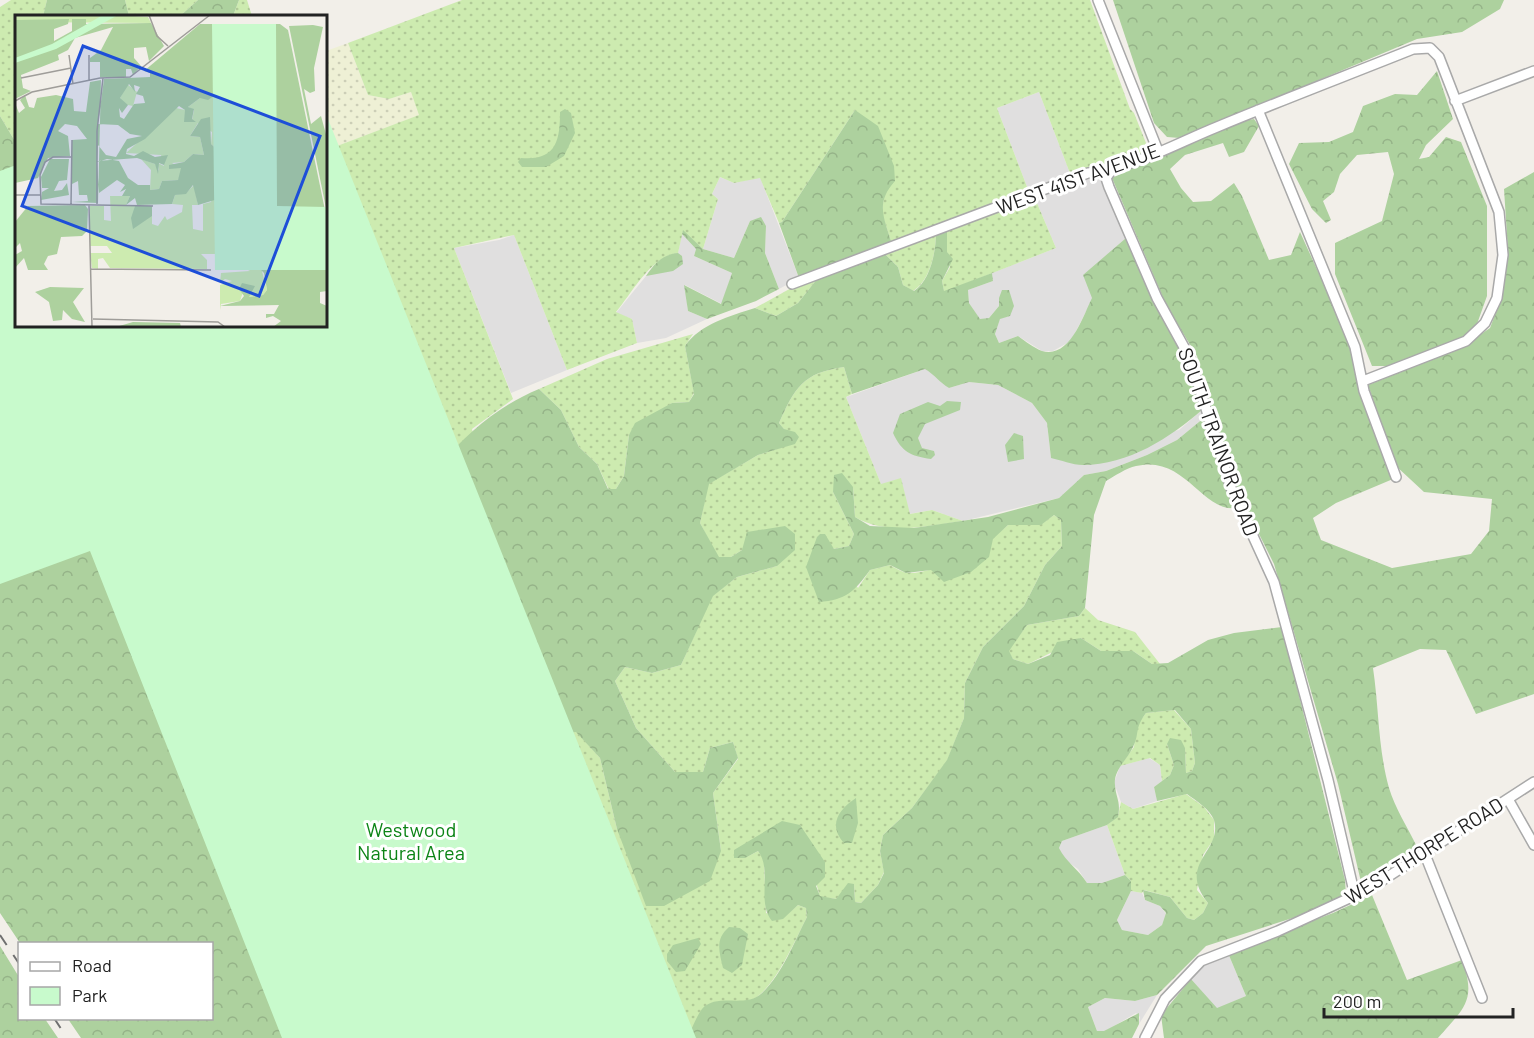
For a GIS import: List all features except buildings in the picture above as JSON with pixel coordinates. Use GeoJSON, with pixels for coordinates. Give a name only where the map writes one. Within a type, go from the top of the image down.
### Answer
{"type":"FeatureCollection","features":[{"type":"Feature","properties":{"kind":"street"},"geometry":{"type":"LineString","coordinates":[[1098,0],[1158,151]]}},
{"type":"Feature","properties":{"kind":"street","name":"WEST 41ST AVENUE"},"geometry":{"type":"LineString","coordinates":[[792,284],[1088,173],[1111,171],[1141,161],[1158,151],[1413,49],[1430,48],[1439,57],[1455,101]]}},
{"type":"Feature","properties":{"kind":"street"},"geometry":{"type":"LineString","coordinates":[[1363,381],[1466,341],[1485,323],[1497,298],[1503,255],[1498,212],[1455,101],[1534,71]]}},
{"type":"Feature","properties":{"kind":"street"},"geometry":{"type":"LineString","coordinates":[[1258,110],[1355,347],[1363,381],[1396,477]]}},
{"type":"Feature","properties":{"kind":"street","name":"SOUTH TRAINOR ROAD"},"geometry":{"type":"LineString","coordinates":[[1111,171],[1106,178],[1109,187],[1157,298],[1190,358],[1231,488],[1274,582],[1328,780],[1355,896]]}},
{"type":"Feature","properties":{"kind":"street","name":"WEST THORPE ROAD"},"geometry":{"type":"LineString","coordinates":[[1145,1038],[1165,999],[1201,961],[1355,896],[1534,782]]}},
{"type":"Feature","properties":{"kind":"street"},"geometry":{"type":"LineString","coordinates":[[1508,799],[1534,845]]}},
{"type":"Feature","properties":{"kind":"street"},"geometry":{"type":"LineString","coordinates":[[1424,852],[1482,998]]}},
{"type":"Feature","properties":{"kind":"shaded area"},"geometry":{"type":"Polygon","coordinates":[[[1039,92],[1071,176],[1029,192],[997,108],[1039,92]]]}},
{"type":"Feature","properties":{"kind":"shaded area"},"geometry":{"type":"Polygon","coordinates":[[[1090,176],[1101,177],[1126,238],[1084,275],[1093,298],[1071,341],[1053,351],[1042,351],[1018,336],[999,343],[995,334],[1000,318],[1010,316],[999,298],[999,306],[988,319],[980,320],[969,303],[968,290],[993,281],[992,273],[1056,248],[1034,196],[1090,176]]]}},
{"type":"Feature","properties":{"kind":"shaded area"},"geometry":{"type":"Polygon","coordinates":[[[720,177],[734,183],[760,177],[799,278],[779,289],[765,253],[766,226],[750,221],[734,258],[703,249],[718,199],[712,194],[720,177]]]}},
{"type":"Feature","properties":{"kind":"shaded area"},"geometry":{"type":"Polygon","coordinates":[[[682,234],[696,249],[694,256],[732,273],[722,304],[685,285],[688,311],[707,319],[666,338],[637,343],[632,319],[616,313],[646,276],[677,257],[682,234]]]}},
{"type":"Feature","properties":{"kind":"shaded area"},"geometry":{"type":"Polygon","coordinates":[[[514,235],[567,370],[511,393],[454,248],[514,235]]]}},
{"type":"Feature","properties":{"kind":"shaded area"},"geometry":{"type":"Polygon","coordinates":[[[925,369],[937,375],[949,388],[969,382],[998,385],[1032,403],[1047,423],[1051,458],[1179,430],[1203,409],[1205,417],[1177,440],[1147,455],[1106,471],[1084,475],[1059,498],[963,521],[932,510],[909,514],[881,484],[846,397],[925,369]]]}},
{"type":"Feature","properties":{"kind":"shaded area"},"geometry":{"type":"Polygon","coordinates":[[[1149,758],[1160,765],[1162,781],[1154,787],[1157,801],[1133,809],[1121,802],[1114,783],[1120,766],[1149,758]]]}},
{"type":"Feature","properties":{"kind":"shaded area"},"geometry":{"type":"Polygon","coordinates":[[[1107,825],[1125,875],[1102,883],[1087,883],[1078,869],[1064,859],[1059,848],[1062,841],[1107,825]]]}},
{"type":"Feature","properties":{"kind":"shaded area"},"geometry":{"type":"Polygon","coordinates":[[[1131,891],[1142,893],[1145,900],[1160,906],[1166,914],[1162,925],[1148,935],[1122,930],[1117,920],[1131,891]]]}},
{"type":"Feature","properties":{"kind":"shaded area"},"geometry":{"type":"Polygon","coordinates":[[[1228,953],[1246,996],[1217,1009],[1191,979],[1204,964],[1228,953]]]}},
{"type":"Feature","properties":{"kind":"shaded area"},"geometry":{"type":"Polygon","coordinates":[[[1157,995],[1139,1024],[1140,1017],[1136,1013],[1104,1032],[1097,1031],[1088,1007],[1105,998],[1135,1001],[1157,995]]]}},
{"type":"Feature","properties":{"kind":"green space"},"geometry":{"type":"Polygon","coordinates":[[[11,0],[47,0],[43,15],[15,15],[15,141],[0,116],[0,7],[11,0]]]}},
{"type":"Feature","properties":{"kind":"green space"},"geometry":{"type":"Polygon","coordinates":[[[47,0],[125,0],[129,15],[43,15],[47,0]]]}},
{"type":"Feature","properties":{"kind":"green space"},"geometry":{"type":"Polygon","coordinates":[[[125,0],[198,0],[181,15],[129,15],[125,0]]]}},
{"type":"Feature","properties":{"kind":"green space"},"geometry":{"type":"Polygon","coordinates":[[[198,0],[239,0],[233,15],[181,15],[198,0]]]}},
{"type":"Feature","properties":{"kind":"green space"},"geometry":{"type":"Polygon","coordinates":[[[239,0],[247,0],[252,15],[233,15],[239,0]]]}},
{"type":"Feature","properties":{"kind":"green space"},"geometry":{"type":"Polygon","coordinates":[[[462,0],[1090,0],[1130,109],[1134,113],[1148,148],[1146,153],[1106,168],[1093,167],[1071,176],[1039,92],[997,108],[1029,192],[892,244],[882,214],[884,194],[855,110],[782,222],[779,223],[760,178],[734,183],[720,177],[712,194],[718,199],[703,249],[683,231],[678,253],[659,261],[651,268],[616,312],[632,319],[637,343],[567,370],[514,235],[454,248],[513,399],[472,429],[538,736],[576,731],[600,758],[617,829],[721,851],[713,793],[738,759],[733,742],[710,748],[703,772],[675,772],[636,728],[615,681],[625,667],[652,673],[681,665],[712,596],[737,577],[777,566],[742,550],[731,557],[718,558],[700,523],[708,484],[758,455],[795,443],[779,423],[796,391],[809,378],[818,373],[844,367],[852,394],[846,397],[881,484],[901,478],[910,514],[932,510],[963,521],[908,528],[880,526],[855,517],[853,487],[833,492],[854,534],[849,546],[834,549],[820,534],[858,588],[870,570],[890,565],[907,573],[932,569],[975,549],[1008,525],[1040,525],[1054,515],[1061,520],[1062,546],[1045,565],[1024,606],[983,647],[965,683],[964,718],[947,761],[912,808],[883,835],[880,851],[884,872],[878,885],[861,903],[855,902],[854,884],[836,899],[820,897],[800,825],[745,858],[758,851],[764,859],[766,913],[783,918],[798,905],[806,908],[807,917],[783,964],[767,988],[749,1001],[711,1003],[687,1038],[325,446],[337,146],[419,115],[411,92],[389,99],[368,95],[348,43],[462,0]]]}},
{"type":"Feature","properties":{"kind":"green space"},"geometry":{"type":"Polygon","coordinates":[[[1113,0],[1504,0],[1500,9],[1462,32],[1417,39],[1180,138],[1167,137],[1154,123],[1113,0]]]}},
{"type":"Feature","properties":{"kind":"green space"},"geometry":{"type":"Polygon","coordinates":[[[348,43],[368,95],[389,99],[411,92],[420,115],[337,146],[327,121],[327,51],[348,43]]]}},
{"type":"Feature","properties":{"kind":"green space"},"geometry":{"type":"Polygon","coordinates":[[[1437,71],[1453,119],[1426,145],[1419,159],[1429,157],[1446,137],[1461,142],[1487,206],[1487,296],[1477,324],[1463,337],[1389,366],[1372,366],[1335,274],[1335,243],[1382,221],[1394,174],[1388,152],[1357,155],[1340,174],[1334,192],[1323,201],[1331,220],[1326,223],[1312,209],[1289,164],[1299,143],[1329,142],[1353,132],[1363,106],[1395,94],[1417,95],[1437,71]]]}},
{"type":"Feature","properties":{"kind":"green space"},"geometry":{"type":"Polygon","coordinates":[[[565,109],[571,113],[575,133],[564,156],[546,167],[522,167],[518,162],[521,158],[542,156],[554,147],[559,132],[560,112],[565,109]]]}},
{"type":"Feature","properties":{"kind":"green space"},"geometry":{"type":"Polygon","coordinates":[[[855,110],[878,126],[894,166],[895,181],[885,196],[883,204],[884,218],[892,244],[799,278],[779,223],[782,222],[855,110]]]}},
{"type":"Feature","properties":{"kind":"green space"},"geometry":{"type":"Polygon","coordinates":[[[0,116],[15,141],[15,327],[451,1038],[81,1038],[69,1020],[213,1020],[213,942],[19,942],[0,913],[0,116]]]}},
{"type":"Feature","properties":{"kind":"green space","name":"Westwood Natural Area"},"geometry":{"type":"Polygon","coordinates":[[[327,116],[696,1038],[282,1038],[90,551],[0,584],[0,171],[15,165],[15,327],[327,327],[327,116]]]}},
{"type":"Feature","properties":{"kind":"green space"},"geometry":{"type":"Polygon","coordinates":[[[1254,119],[1259,126],[1244,152],[1229,157],[1223,143],[1185,155],[1170,169],[1181,188],[1193,202],[1211,201],[1234,183],[1242,196],[1269,260],[1291,255],[1300,232],[1351,344],[1393,479],[1336,503],[1313,518],[1321,540],[1392,568],[1471,554],[1489,531],[1492,499],[1424,492],[1396,466],[1368,385],[1459,349],[1490,328],[1502,296],[1508,251],[1504,189],[1534,172],[1534,694],[1476,714],[1446,650],[1420,649],[1373,668],[1385,773],[1398,810],[1417,847],[1382,874],[1361,882],[1338,784],[1274,564],[1237,490],[1221,444],[1197,356],[1167,307],[1112,178],[1172,149],[1254,119]]]}},
{"type":"Feature","properties":{"kind":"green space"},"geometry":{"type":"Polygon","coordinates":[[[1034,196],[1056,248],[944,292],[942,281],[950,267],[947,252],[947,229],[1034,196]]]}},
{"type":"Feature","properties":{"kind":"green space"},"geometry":{"type":"Polygon","coordinates":[[[761,217],[766,226],[765,253],[779,289],[756,301],[707,319],[688,311],[684,285],[721,304],[732,273],[694,256],[696,249],[682,234],[683,230],[703,249],[734,258],[750,221],[761,217]]]}},
{"type":"Feature","properties":{"kind":"green space"},"geometry":{"type":"Polygon","coordinates":[[[947,229],[947,252],[953,259],[942,281],[944,291],[992,273],[993,281],[968,290],[969,303],[980,319],[989,318],[999,306],[1002,290],[1009,290],[1014,306],[1010,316],[1000,319],[995,334],[999,343],[1018,336],[1039,350],[1052,352],[1060,349],[1074,334],[1092,298],[1083,275],[1126,238],[1154,302],[1187,359],[1203,409],[1177,430],[1148,448],[1100,464],[1079,465],[1051,458],[1047,423],[1032,403],[998,385],[969,382],[949,388],[925,369],[852,394],[844,367],[818,373],[802,384],[790,400],[779,423],[784,429],[795,432],[799,437],[795,444],[758,455],[709,484],[700,523],[719,557],[731,557],[742,550],[747,532],[785,526],[795,534],[795,550],[777,566],[737,577],[713,596],[681,665],[652,673],[625,667],[615,681],[636,728],[675,772],[703,772],[710,748],[733,742],[738,758],[713,793],[721,851],[710,881],[664,906],[646,906],[617,829],[600,758],[576,732],[538,736],[440,464],[485,421],[510,403],[539,389],[561,410],[579,447],[597,464],[608,489],[616,489],[624,476],[629,435],[635,423],[672,403],[689,402],[694,394],[685,346],[691,338],[707,326],[755,308],[776,316],[798,303],[817,279],[884,253],[898,267],[903,285],[914,291],[928,273],[935,249],[936,233],[947,229]]]}},
{"type":"Feature","properties":{"kind":"green space"},"geometry":{"type":"Polygon","coordinates":[[[936,233],[935,249],[928,273],[913,291],[903,285],[898,267],[884,253],[936,233]]]}},
{"type":"Feature","properties":{"kind":"green space"},"geometry":{"type":"Polygon","coordinates":[[[678,253],[682,256],[683,264],[673,271],[646,276],[659,260],[678,253]]]}},
{"type":"Feature","properties":{"kind":"green space"},"geometry":{"type":"Polygon","coordinates":[[[817,279],[798,303],[776,316],[755,308],[793,287],[817,279]]]}},
{"type":"Feature","properties":{"kind":"green space"},"geometry":{"type":"Polygon","coordinates":[[[693,334],[685,346],[694,393],[689,402],[672,403],[629,435],[624,476],[616,489],[609,490],[597,464],[579,447],[561,410],[539,389],[607,359],[693,334]]]}},
{"type":"Feature","properties":{"kind":"green space"},"geometry":{"type":"Polygon","coordinates":[[[947,401],[961,402],[960,410],[925,424],[918,438],[922,448],[934,451],[935,455],[931,459],[924,458],[903,449],[893,433],[900,414],[928,402],[940,406],[947,401]]]}},
{"type":"Feature","properties":{"kind":"green space"},"geometry":{"type":"Polygon","coordinates":[[[1205,417],[1237,508],[1225,507],[1213,502],[1168,468],[1153,465],[1136,466],[1106,481],[1094,515],[1085,608],[1079,616],[1027,625],[1009,651],[1013,659],[1028,664],[1050,655],[1057,642],[1081,638],[1101,651],[1133,651],[1152,664],[1168,663],[1208,640],[1234,633],[1282,627],[1345,880],[1346,896],[1305,914],[1206,946],[1157,995],[1135,1001],[1105,998],[1088,1007],[1097,1031],[1104,1031],[1139,1013],[1139,1024],[1132,1038],[687,1038],[700,1012],[708,1004],[748,1000],[762,993],[782,967],[807,917],[806,908],[798,905],[783,919],[772,921],[765,904],[764,868],[758,851],[745,858],[734,858],[734,850],[782,821],[800,825],[825,862],[825,877],[816,886],[820,896],[836,899],[848,883],[854,884],[855,902],[861,903],[878,885],[884,873],[880,851],[883,835],[912,808],[947,760],[964,718],[965,683],[983,647],[1024,606],[1045,565],[1062,546],[1061,520],[1054,515],[1041,525],[1008,525],[993,539],[989,557],[971,572],[944,582],[931,570],[906,573],[890,565],[870,570],[849,594],[819,602],[806,567],[817,537],[825,534],[834,549],[849,546],[854,534],[833,492],[834,475],[842,473],[853,487],[855,517],[870,526],[914,528],[988,517],[1059,498],[1084,475],[1106,471],[1177,440],[1205,417]],[[1175,710],[1146,713],[1138,727],[1133,747],[1116,774],[1118,817],[1107,825],[1062,841],[1059,848],[1087,883],[1102,883],[1125,875],[1131,881],[1131,891],[1117,920],[1122,930],[1148,935],[1162,925],[1166,913],[1160,906],[1145,900],[1143,890],[1170,897],[1187,918],[1194,920],[1203,913],[1208,903],[1199,889],[1197,878],[1198,868],[1215,831],[1214,820],[1206,809],[1187,794],[1157,801],[1154,787],[1170,775],[1174,765],[1167,744],[1170,738],[1181,740],[1185,748],[1186,773],[1192,771],[1195,763],[1191,729],[1175,710]]]}},
{"type":"Feature","properties":{"kind":"green space"},"geometry":{"type":"Polygon","coordinates":[[[1014,433],[1023,436],[1024,459],[1008,462],[1005,445],[1014,433]]]}},
{"type":"Feature","properties":{"kind":"green space"},"geometry":{"type":"Polygon","coordinates":[[[1085,608],[1098,620],[1135,632],[1160,664],[1152,664],[1133,651],[1101,651],[1081,638],[1028,664],[1013,659],[1008,651],[1027,625],[1079,616],[1085,608]]]}},
{"type":"Feature","properties":{"kind":"green space"},"geometry":{"type":"Polygon","coordinates":[[[1174,710],[1191,729],[1195,763],[1192,771],[1186,773],[1185,748],[1167,744],[1174,765],[1170,775],[1162,781],[1160,765],[1150,758],[1120,766],[1134,747],[1136,726],[1146,713],[1174,710]]]}},
{"type":"Feature","properties":{"kind":"green space"},"geometry":{"type":"Polygon","coordinates":[[[1186,794],[1204,807],[1214,820],[1214,839],[1203,855],[1197,890],[1208,903],[1203,913],[1194,920],[1187,918],[1170,897],[1144,890],[1142,893],[1131,891],[1131,881],[1125,875],[1107,825],[1118,816],[1121,802],[1133,809],[1186,794]]]}},
{"type":"Feature","properties":{"kind":"green space"},"geometry":{"type":"Polygon","coordinates":[[[856,798],[858,823],[852,843],[844,843],[837,830],[837,818],[844,808],[856,798]]]}},
{"type":"Feature","properties":{"kind":"green space"},"geometry":{"type":"Polygon","coordinates":[[[1372,895],[1407,980],[1462,960],[1468,995],[1461,1011],[1438,1038],[1164,1038],[1161,1015],[1191,979],[1217,1008],[1246,996],[1228,953],[1333,913],[1372,895]]]}},
{"type":"Feature","properties":{"kind":"green space"},"geometry":{"type":"Polygon","coordinates":[[[729,927],[740,928],[748,934],[742,965],[732,973],[723,968],[719,951],[722,936],[729,927]]]}},
{"type":"Feature","properties":{"kind":"green space"},"geometry":{"type":"Polygon","coordinates":[[[698,938],[701,944],[685,971],[676,972],[667,961],[667,954],[673,945],[698,938]]]}},
{"type":"Feature","properties":{"kind":"green space"},"geometry":{"type":"Polygon","coordinates":[[[0,946],[18,975],[18,1020],[46,1020],[58,1038],[0,1038],[0,946]]]}},
{"type":"Feature","properties":{"kind":"railway"},"geometry":{"type":"LineString","coordinates":[[0,935],[18,962]]}},
{"type":"Feature","properties":{"kind":"railway"},"geometry":{"type":"LineString","coordinates":[[55,1020],[67,1038]]}}]}
